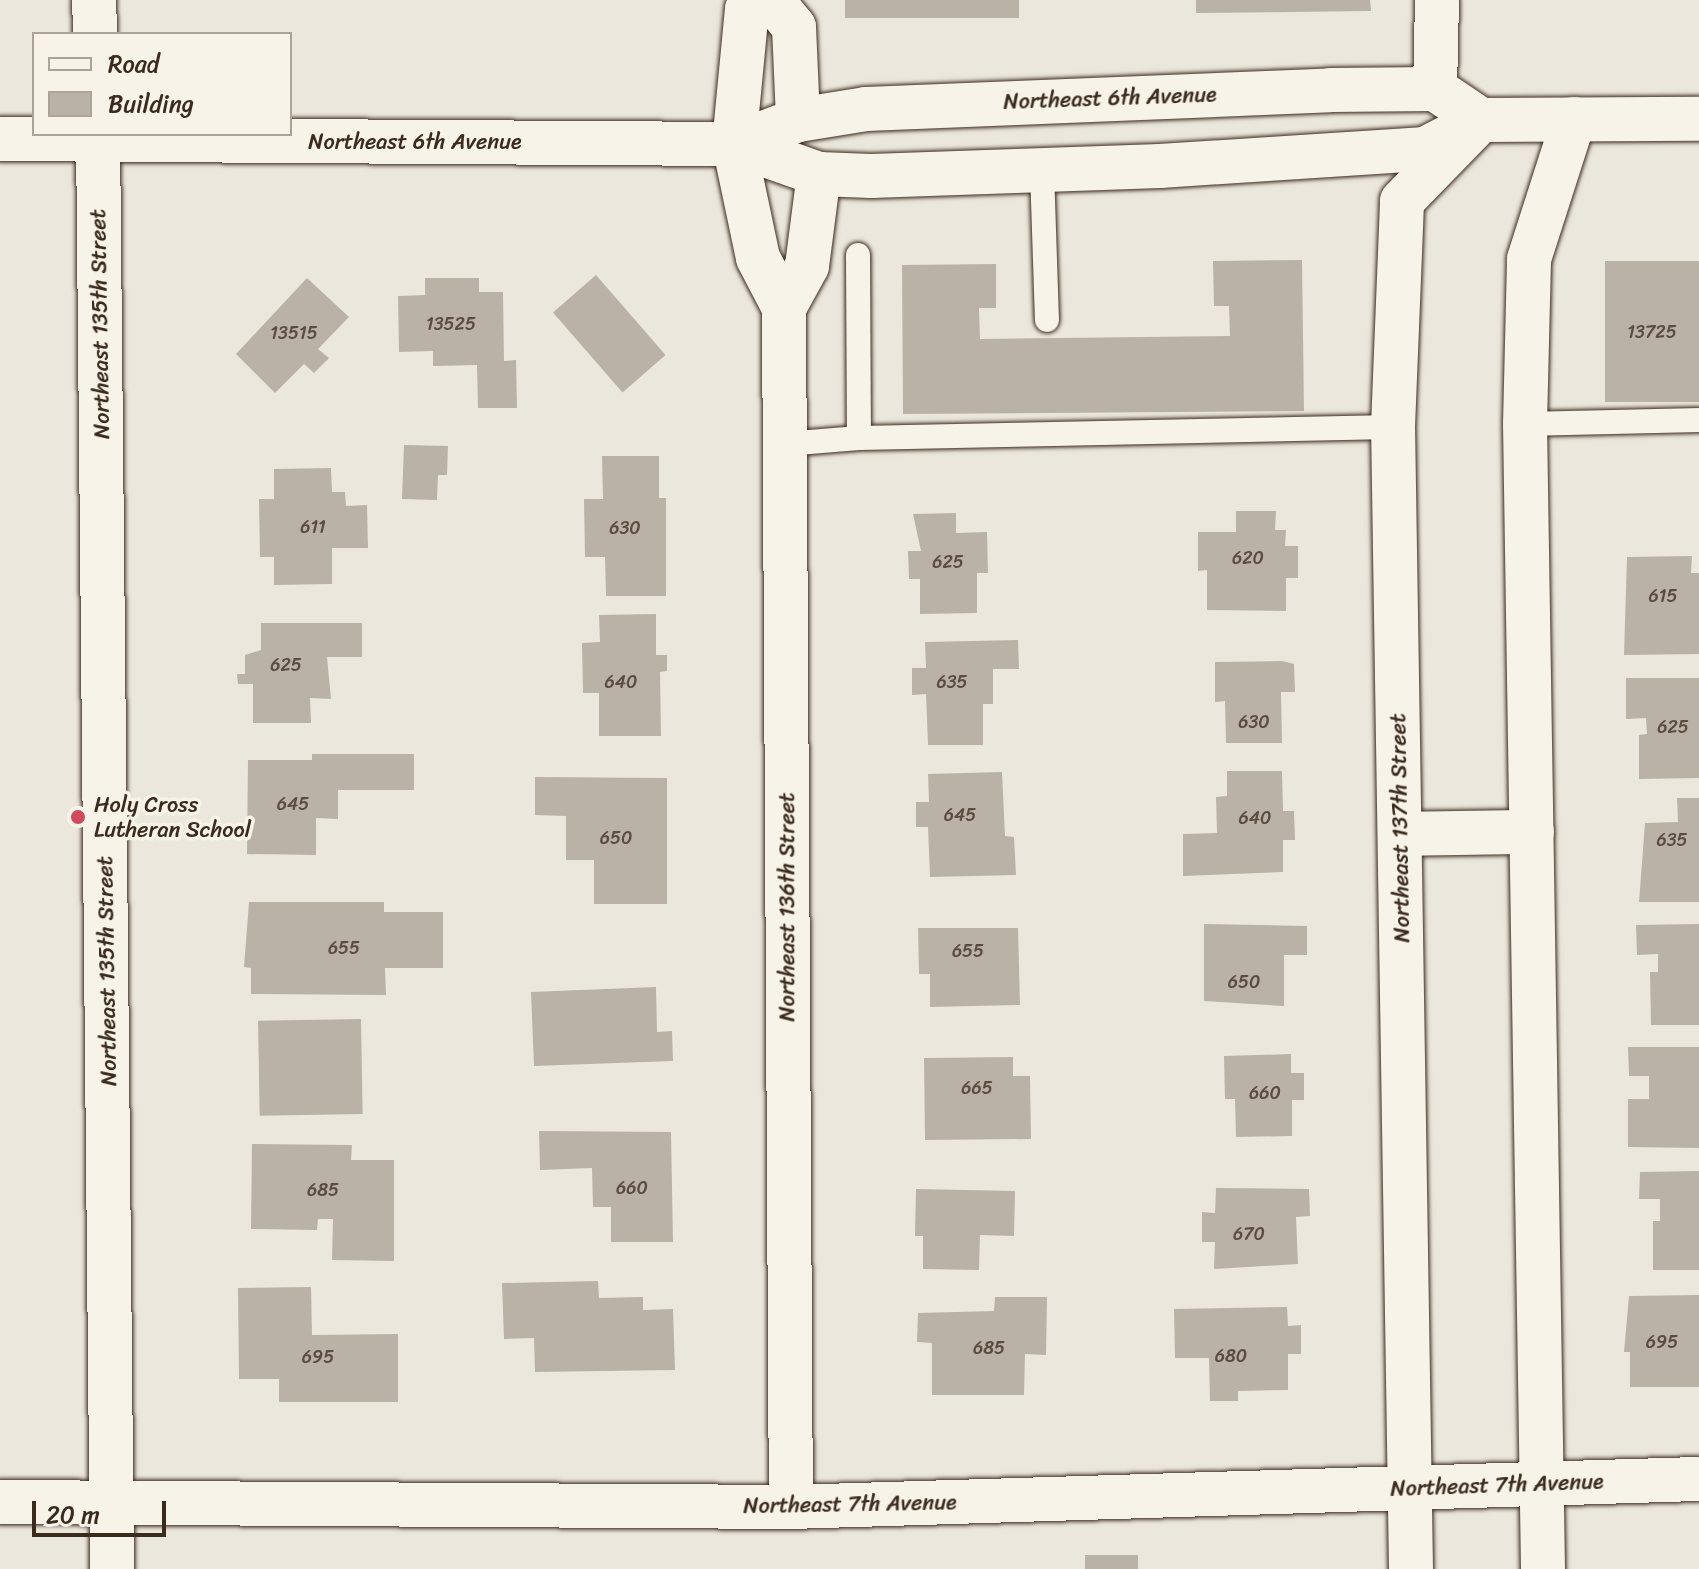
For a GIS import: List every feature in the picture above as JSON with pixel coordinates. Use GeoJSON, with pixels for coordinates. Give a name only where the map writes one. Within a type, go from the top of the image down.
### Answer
{"type":"FeatureCollection","features":[{"type":"Feature","properties":{"kind":"street"},"geometry":{"type":"LineString","coordinates":[[94,0],[95,32]]}},
{"type":"Feature","properties":{"kind":"street","name":"Northeast 136th Street"},"geometry":{"type":"LineString","coordinates":[[754,0],[747,9],[734,144],[758,258],[784,308],[791,1507]]}},
{"type":"Feature","properties":{"kind":"street"},"geometry":{"type":"LineString","coordinates":[[772,0],[794,27],[798,120]]}},
{"type":"Feature","properties":{"kind":"street"},"geometry":{"type":"LineString","coordinates":[[1437,0],[1435,89],[1481,120]]}},
{"type":"Feature","properties":{"kind":"street","name":"Northeast 6th Avenue"},"geometry":{"type":"LineString","coordinates":[[734,144],[798,120],[926,106],[1435,89]]}},
{"type":"Feature","properties":{"kind":"street"},"geometry":{"type":"LineString","coordinates":[[1543,1569],[1525,424],[1529,259],[1574,119]]}},
{"type":"Feature","properties":{"kind":"street","name":"Northeast 6th Avenue"},"geometry":{"type":"LineString","coordinates":[[0,139],[98,137],[734,144],[819,174],[1042,170],[1425,149],[1481,120],[1699,119]]}},
{"type":"Feature","properties":{"kind":"street","name":"Northeast 137th Street"},"geometry":{"type":"LineString","coordinates":[[1411,1569],[1393,427],[1402,201],[1481,120]]}},
{"type":"Feature","properties":{"kind":"street","name":"Northeast 135th Street"},"geometry":{"type":"LineString","coordinates":[[98,137],[112,1569]]}},
{"type":"Feature","properties":{"kind":"street","name":"Northeast 136th Street"},"geometry":{"type":"LineString","coordinates":[[784,308],[807,266],[819,174]]}},
{"type":"Feature","properties":{"kind":"street"},"geometry":{"type":"LineString","coordinates":[[1400,834],[1532,832]]}},
{"type":"Feature","properties":{"kind":"street","name":"Northeast 7th Avenue"},"geometry":{"type":"LineString","coordinates":[[0,1502],[791,1507],[1699,1479]]}},
{"type":"Feature","properties":{"kind":"lane"},"geometry":{"type":"LineString","coordinates":[[1042,170],[1047,320]]}},
{"type":"Feature","properties":{"kind":"lane"},"geometry":{"type":"LineString","coordinates":[[858,255],[859,438]]}},
{"type":"Feature","properties":{"kind":"lane"},"geometry":{"type":"LineString","coordinates":[[1525,424],[1699,420]]}},
{"type":"Feature","properties":{"kind":"lane"},"geometry":{"type":"LineString","coordinates":[[785,444],[859,438],[1393,427]]}},
{"type":"Feature","properties":{"kind":"building"},"geometry":{"type":"Polygon","coordinates":[[[845,0],[1019,0],[1019,18],[845,18],[845,0]]]}},
{"type":"Feature","properties":{"kind":"building"},"geometry":{"type":"Polygon","coordinates":[[[1196,0],[1370,0],[1371,11],[1196,13],[1196,0]]]}},
{"type":"Feature","properties":{"kind":"building"},"geometry":{"type":"Polygon","coordinates":[[[1302,260],[1304,411],[903,414],[902,265],[996,264],[996,308],[979,308],[980,339],[1230,336],[1229,306],[1214,306],[1213,261],[1302,260]]]}},
{"type":"Feature","properties":{"kind":"building"},"geometry":{"type":"Polygon","coordinates":[[[1605,261],[1699,261],[1699,402],[1605,402],[1605,261]]]}},
{"type":"Feature","properties":{"kind":"building"},"geometry":{"type":"Polygon","coordinates":[[[596,275],[666,355],[623,392],[553,312],[596,275]]]}},
{"type":"Feature","properties":{"kind":"building"},"geometry":{"type":"Polygon","coordinates":[[[307,278],[349,317],[318,349],[329,358],[314,373],[304,364],[275,393],[236,354],[307,278]]]}},
{"type":"Feature","properties":{"kind":"building"},"geometry":{"type":"Polygon","coordinates":[[[425,278],[479,278],[479,292],[503,292],[504,361],[516,360],[517,408],[478,408],[477,365],[433,366],[433,351],[399,352],[398,296],[425,295],[425,278]]]}},
{"type":"Feature","properties":{"kind":"building"},"geometry":{"type":"Polygon","coordinates":[[[404,445],[448,446],[447,475],[438,475],[437,500],[402,499],[404,445]]]}},
{"type":"Feature","properties":{"kind":"building"},"geometry":{"type":"Polygon","coordinates":[[[602,456],[659,456],[659,498],[666,498],[666,596],[606,596],[605,557],[585,557],[584,499],[603,499],[602,456]]]}},
{"type":"Feature","properties":{"kind":"building"},"geometry":{"type":"Polygon","coordinates":[[[331,468],[332,492],[345,492],[346,506],[367,505],[368,548],[332,548],[332,584],[274,585],[274,557],[260,557],[259,499],[274,499],[274,469],[331,468]]]}},
{"type":"Feature","properties":{"kind":"building"},"geometry":{"type":"Polygon","coordinates":[[[1236,511],[1276,511],[1275,530],[1286,530],[1285,546],[1298,546],[1298,578],[1286,578],[1286,611],[1207,610],[1207,570],[1198,571],[1198,532],[1236,532],[1236,511]]]}},
{"type":"Feature","properties":{"kind":"building"},"geometry":{"type":"Polygon","coordinates":[[[956,513],[956,533],[987,532],[988,573],[977,573],[977,613],[920,614],[920,579],[909,579],[908,551],[921,551],[913,514],[956,513]]]}},
{"type":"Feature","properties":{"kind":"building"},"geometry":{"type":"Polygon","coordinates":[[[1692,556],[1691,573],[1699,573],[1699,654],[1624,655],[1627,557],[1692,556]]]}},
{"type":"Feature","properties":{"kind":"building"},"geometry":{"type":"Polygon","coordinates":[[[656,614],[656,655],[667,655],[667,671],[660,672],[661,736],[599,736],[599,693],[583,693],[582,643],[600,642],[599,615],[656,614]]]}},
{"type":"Feature","properties":{"kind":"building"},"geometry":{"type":"Polygon","coordinates":[[[261,623],[362,623],[362,657],[327,657],[331,699],[310,698],[311,723],[253,723],[253,684],[238,684],[237,674],[245,674],[245,655],[261,650],[261,623]]]}},
{"type":"Feature","properties":{"kind":"building"},"geometry":{"type":"Polygon","coordinates":[[[1018,640],[1019,669],[993,669],[993,704],[983,704],[983,745],[928,745],[926,694],[912,695],[912,668],[926,668],[925,642],[1018,640]]]}},
{"type":"Feature","properties":{"kind":"building"},"geometry":{"type":"Polygon","coordinates":[[[1282,661],[1294,664],[1295,692],[1281,692],[1282,743],[1226,743],[1225,701],[1215,702],[1215,662],[1282,661]]]}},
{"type":"Feature","properties":{"kind":"building"},"geometry":{"type":"Polygon","coordinates":[[[1626,678],[1699,678],[1699,778],[1639,779],[1639,735],[1647,734],[1646,718],[1626,719],[1626,678]]]}},
{"type":"Feature","properties":{"kind":"building"},"geometry":{"type":"Polygon","coordinates":[[[312,754],[414,754],[414,790],[338,790],[338,819],[316,818],[316,855],[247,854],[248,760],[312,760],[312,754]]]}},
{"type":"Feature","properties":{"kind":"building"},"geometry":{"type":"Polygon","coordinates":[[[1227,771],[1282,771],[1283,811],[1294,811],[1295,840],[1283,840],[1283,872],[1183,876],[1183,834],[1217,833],[1216,797],[1227,796],[1227,771]]]}},
{"type":"Feature","properties":{"kind":"building"},"geometry":{"type":"Polygon","coordinates":[[[1002,772],[1005,836],[1014,837],[1016,875],[930,877],[928,827],[916,827],[916,802],[929,802],[928,774],[1002,772]]]}},
{"type":"Feature","properties":{"kind":"building"},"geometry":{"type":"Polygon","coordinates":[[[535,777],[667,778],[667,904],[594,904],[594,860],[566,860],[566,816],[535,815],[535,777]]]}},
{"type":"Feature","properties":{"kind":"building"},"geometry":{"type":"Polygon","coordinates":[[[1677,798],[1699,798],[1699,902],[1639,902],[1645,823],[1678,822],[1677,798]]]}},
{"type":"Feature","properties":{"kind":"building"},"geometry":{"type":"Polygon","coordinates":[[[249,902],[384,902],[384,912],[443,912],[443,968],[385,968],[386,995],[251,994],[251,968],[244,967],[249,902]]]}},
{"type":"Feature","properties":{"kind":"building"},"geometry":{"type":"Polygon","coordinates":[[[1204,924],[1307,926],[1307,955],[1284,955],[1284,1006],[1204,1001],[1204,924]]]}},
{"type":"Feature","properties":{"kind":"building"},"geometry":{"type":"Polygon","coordinates":[[[1699,924],[1699,1025],[1651,1025],[1650,972],[1658,972],[1658,954],[1637,955],[1636,925],[1699,924]]]}},
{"type":"Feature","properties":{"kind":"building"},"geometry":{"type":"Polygon","coordinates":[[[918,928],[1018,928],[1020,1005],[930,1007],[930,974],[919,974],[918,928]]]}},
{"type":"Feature","properties":{"kind":"building"},"geometry":{"type":"Polygon","coordinates":[[[656,987],[657,1032],[672,1031],[673,1061],[534,1066],[531,992],[656,987]]]}},
{"type":"Feature","properties":{"kind":"building"},"geometry":{"type":"Polygon","coordinates":[[[361,1019],[363,1114],[260,1116],[258,1021],[361,1019]]]}},
{"type":"Feature","properties":{"kind":"building"},"geometry":{"type":"Polygon","coordinates":[[[1628,1047],[1699,1047],[1699,1148],[1628,1147],[1628,1099],[1649,1099],[1649,1076],[1629,1076],[1628,1047]]]}},
{"type":"Feature","properties":{"kind":"building"},"geometry":{"type":"Polygon","coordinates":[[[1291,1054],[1291,1073],[1304,1073],[1304,1100],[1292,1100],[1292,1136],[1236,1137],[1235,1099],[1225,1099],[1224,1056],[1291,1054]]]}},
{"type":"Feature","properties":{"kind":"building"},"geometry":{"type":"Polygon","coordinates":[[[1013,1057],[1013,1076],[1030,1076],[1031,1139],[925,1140],[924,1058],[1013,1057]]]}},
{"type":"Feature","properties":{"kind":"building"},"geometry":{"type":"Polygon","coordinates":[[[539,1131],[671,1132],[673,1242],[611,1242],[611,1207],[593,1207],[592,1168],[540,1170],[539,1131]]]}},
{"type":"Feature","properties":{"kind":"building"},"geometry":{"type":"Polygon","coordinates":[[[252,1144],[352,1145],[351,1160],[394,1160],[394,1261],[332,1260],[333,1219],[318,1219],[317,1230],[251,1229],[252,1144]]]}},
{"type":"Feature","properties":{"kind":"building"},"geometry":{"type":"Polygon","coordinates":[[[1699,1171],[1699,1270],[1653,1270],[1653,1221],[1660,1221],[1660,1199],[1639,1199],[1640,1172],[1699,1171]]]}},
{"type":"Feature","properties":{"kind":"building"},"geometry":{"type":"Polygon","coordinates":[[[1216,1188],[1309,1189],[1310,1216],[1296,1217],[1298,1264],[1214,1269],[1215,1242],[1202,1242],[1202,1212],[1215,1213],[1216,1188]]]}},
{"type":"Feature","properties":{"kind":"building"},"geometry":{"type":"Polygon","coordinates":[[[916,1189],[1015,1191],[1014,1236],[980,1235],[979,1270],[923,1269],[923,1236],[915,1236],[916,1189]]]}},
{"type":"Feature","properties":{"kind":"building"},"geometry":{"type":"Polygon","coordinates":[[[598,1281],[599,1298],[643,1297],[643,1310],[673,1309],[675,1370],[535,1372],[534,1338],[504,1339],[502,1283],[598,1281]]]}},
{"type":"Feature","properties":{"kind":"building"},"geometry":{"type":"Polygon","coordinates":[[[311,1287],[312,1335],[398,1334],[398,1402],[279,1402],[279,1379],[239,1379],[238,1288],[311,1287]]]}},
{"type":"Feature","properties":{"kind":"building"},"geometry":{"type":"Polygon","coordinates":[[[1699,1295],[1699,1387],[1630,1387],[1630,1352],[1624,1352],[1629,1296],[1699,1295]]]}},
{"type":"Feature","properties":{"kind":"building"},"geometry":{"type":"Polygon","coordinates":[[[995,1297],[1047,1297],[1046,1355],[1025,1354],[1024,1395],[932,1395],[932,1343],[917,1342],[918,1313],[994,1311],[995,1297]]]}},
{"type":"Feature","properties":{"kind":"building"},"geometry":{"type":"Polygon","coordinates":[[[1287,1307],[1288,1326],[1301,1325],[1301,1354],[1288,1354],[1288,1390],[1238,1391],[1238,1401],[1210,1401],[1209,1358],[1175,1358],[1174,1309],[1287,1307]]]}},
{"type":"Feature","properties":{"kind":"building"},"geometry":{"type":"Polygon","coordinates":[[[1085,1555],[1138,1555],[1138,1569],[1085,1569],[1085,1555]]]}},
{"type":"Feature","properties":{"kind":"place","name":"Holy Cross Lutheran School"},"geometry":{"type":"Point","coordinates":[78,817]}}]}
